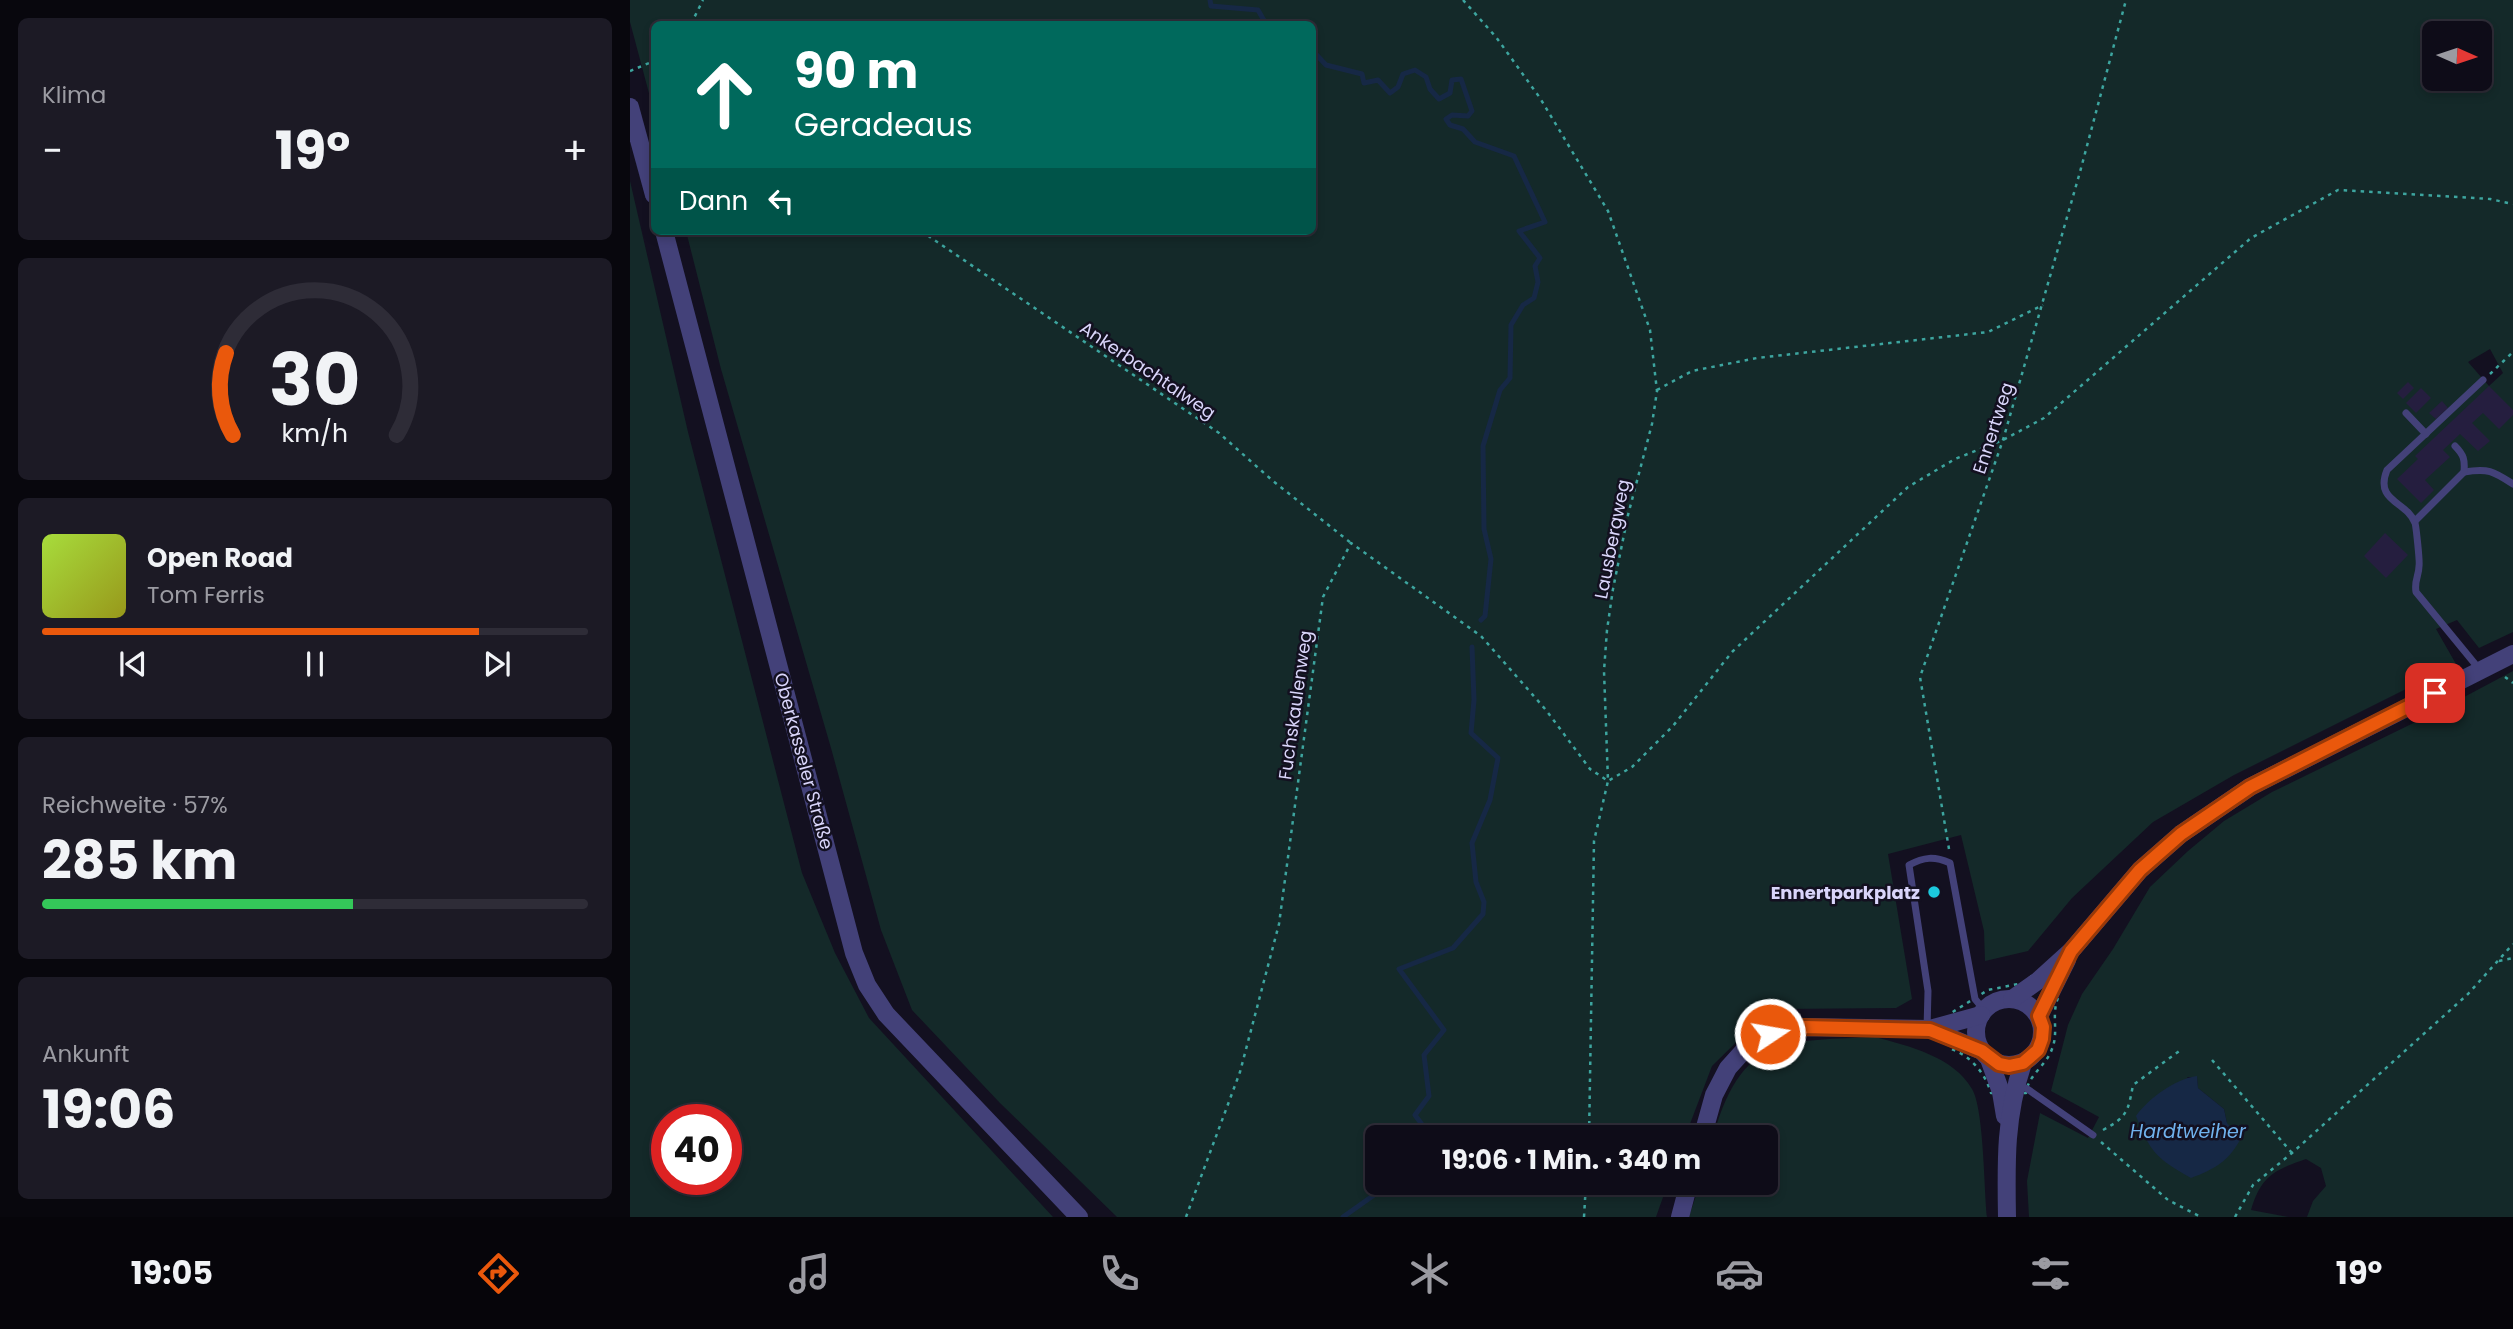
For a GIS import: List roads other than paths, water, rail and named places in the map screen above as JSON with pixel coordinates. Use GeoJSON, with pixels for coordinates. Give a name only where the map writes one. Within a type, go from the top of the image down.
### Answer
{"type":"FeatureCollection","features":[{"type":"Feature","properties":{"kind":"street"},"geometry":{"type":"LineString","coordinates":[[630,107],[651,184]]}},
{"type":"Feature","properties":{"kind":"street","name":"Oberkasseler Straße"},"geometry":{"type":"LineString","coordinates":[[665,235],[854,953],[867,985],[886,1014],[1079,1217]]}},
{"type":"Feature","properties":{"kind":"street"},"geometry":{"type":"LineString","coordinates":[[2007,1217],[2007,1130],[2001,1092],[1976,1031],[1983,1012],[1992,1003],[2012,999],[2041,982],[2140,870],[2181,834],[2250,787],[2513,654]]}},
{"type":"Feature","properties":{"kind":"street"},"geometry":{"type":"LineString","coordinates":[[1928,1030],[1999,1064],[2009,1066],[2023,1063],[2038,1050],[2042,1039],[2043,1027],[2039,1016],[2041,982]]}},
{"type":"Feature","properties":{"kind":"street"},"geometry":{"type":"LineString","coordinates":[[2012,999],[2022,1001],[2039,1016]]}},
{"type":"Feature","properties":{"kind":"street"},"geometry":{"type":"LineString","coordinates":[[1706,1125],[1714,1095],[1728,1068],[1747,1047],[1770,1034],[1804,1027],[1928,1030],[1983,1012]]}},
{"type":"Feature","properties":{"kind":"street"},"geometry":{"type":"LineString","coordinates":[[2007,1130],[2023,1063]]}},
{"type":"Feature","properties":{"kind":"street"},"geometry":{"type":"LineString","coordinates":[[1680,1217],[1686,1195]]}},
{"type":"Feature","properties":{"kind":"lane"},"geometry":{"type":"LineString","coordinates":[[2480,671],[2416,592],[2414,580],[2420,566],[2414,521],[2384,490],[2383,480],[2387,470],[2483,380]]}},
{"type":"Feature","properties":{"kind":"lane"},"geometry":{"type":"LineString","coordinates":[[2406,413],[2426,434]]}},
{"type":"Feature","properties":{"kind":"lane"},"geometry":{"type":"LineString","coordinates":[[2455,446],[2465,461],[2464,472]]}},
{"type":"Feature","properties":{"kind":"lane"},"geometry":{"type":"LineString","coordinates":[[2414,521],[2464,472],[2484,469],[2494,471],[2513,484]]}},
{"type":"Feature","properties":{"kind":"lane"},"geometry":{"type":"LineString","coordinates":[[1928,1030],[1928,991],[1909,865],[1922,858],[1937,858],[1950,863],[1975,999],[1983,1012]]}},
{"type":"Feature","properties":{"kind":"lane"},"geometry":{"type":"LineString","coordinates":[[2016,1090],[2093,1135]]}},
{"type":"Feature","properties":{"kind":"water","name":"Hardtweiher"},"geometry":{"type":"Polygon","coordinates":[[[2197,1076],[2198,1088],[2224,1109],[2227,1123],[2241,1138],[2232,1153],[2220,1163],[2191,1178],[2162,1160],[2146,1138],[2136,1116],[2163,1090],[2197,1076]]]}},
{"type":"Feature","properties":{"kind":"waterway"},"geometry":{"type":"LineString","coordinates":[[1210,0],[1211,6],[1258,10],[1264,21]]}},
{"type":"Feature","properties":{"kind":"waterway"},"geometry":{"type":"LineString","coordinates":[[1316,54],[1326,65],[1362,74],[1364,83],[1378,80],[1390,93],[1398,87],[1403,74],[1415,70],[1426,77],[1430,89],[1439,99],[1450,93],[1452,80],[1461,79],[1472,111],[1468,116],[1452,115],[1446,119],[1450,125],[1463,129],[1475,142],[1514,156],[1545,222],[1519,231],[1540,258],[1535,266],[1538,282],[1534,298],[1523,305],[1511,325],[1510,378],[1500,390],[1483,446],[1484,529],[1491,559],[1485,616],[1481,620]]}},
{"type":"Feature","properties":{"kind":"waterway"},"geometry":{"type":"LineString","coordinates":[[1422,1125],[1415,1115],[1429,1096],[1424,1055],[1444,1030],[1399,969],[1453,948],[1483,914],[1484,902],[1476,882],[1472,843],[1490,800],[1498,758],[1471,733],[1474,700],[1472,647]]}},
{"type":"Feature","properties":{"kind":"waterway"},"geometry":{"type":"LineString","coordinates":[[1343,1217],[1374,1195]]}},
{"type":"Feature","properties":{"kind":"place","name":"Ennertparkplatz"},"geometry":{"type":"Point","coordinates":[1934,892]}}]}
